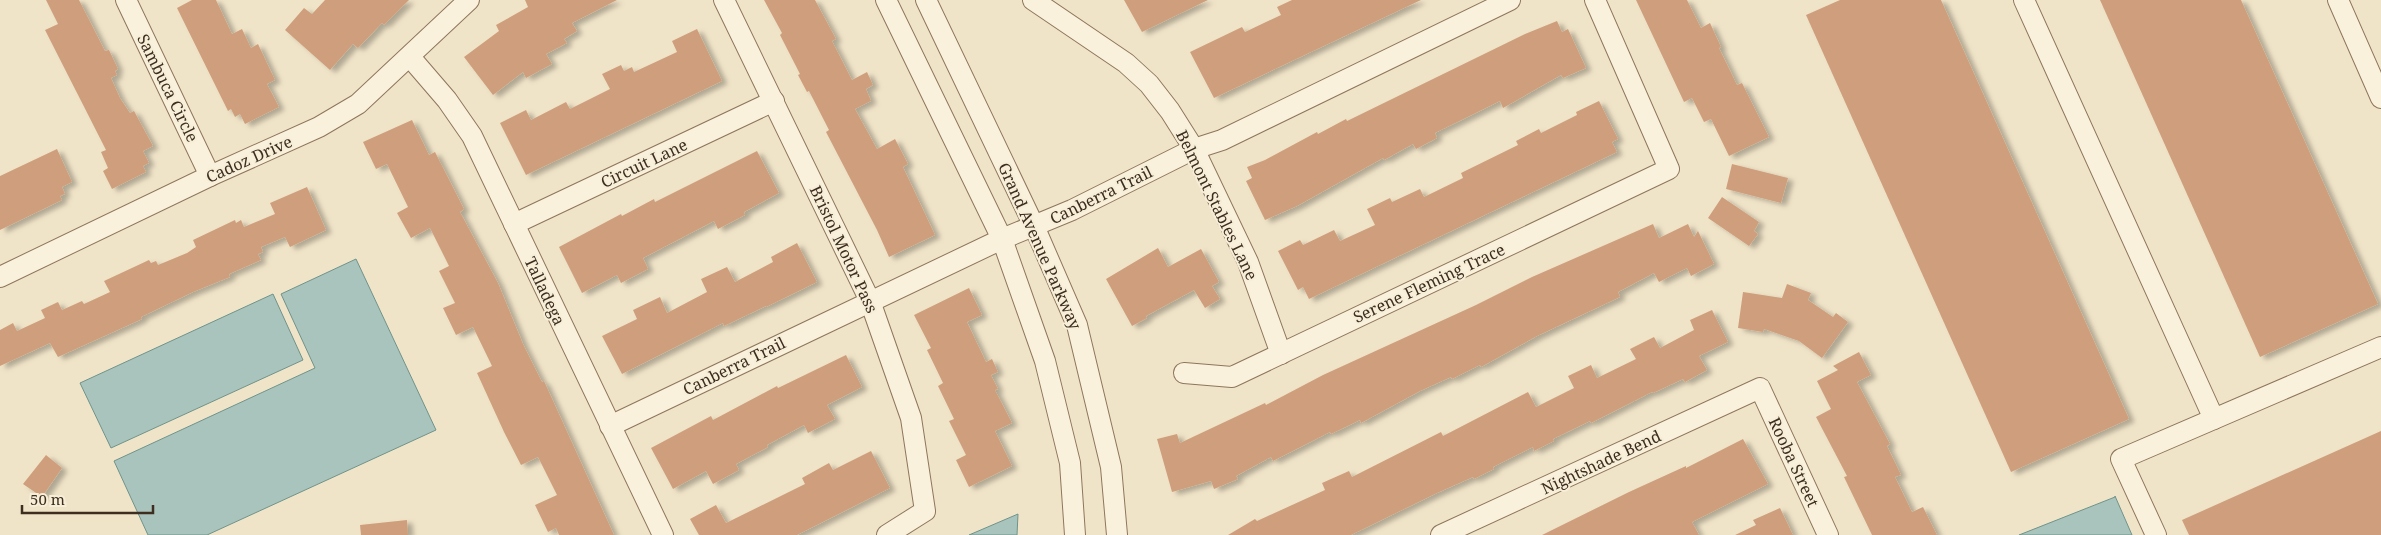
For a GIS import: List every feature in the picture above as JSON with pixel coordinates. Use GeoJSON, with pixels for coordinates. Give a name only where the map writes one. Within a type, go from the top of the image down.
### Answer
{"type":"FeatureCollection","features":[{"type":"Feature","properties":{"kind":"street","name":"Sambuca Circle"},"geometry":{"type":"LineString","coordinates":[[126,0],[210,176]]}},
{"type":"Feature","properties":{"kind":"street","name":"Cadoz Drive"},"geometry":{"type":"LineString","coordinates":[[0,277],[210,176],[319,127],[358,104],[469,0]]}},
{"type":"Feature","properties":{"kind":"street","name":"Bristol Motor Pass"},"geometry":{"type":"LineString","coordinates":[[724,0],[870,301],[911,418],[925,511],[887,535]]}},
{"type":"Feature","properties":{"kind":"street","name":"Grand Avenue Parkway"},"geometry":{"type":"LineString","coordinates":[[886,0],[1002,239],[1045,361],[1068,454],[1075,535]]}},
{"type":"Feature","properties":{"kind":"street","name":"Grand Avenue Parkway"},"geometry":{"type":"LineString","coordinates":[[926,0],[1034,226],[1077,325],[1111,467],[1118,535]]}},
{"type":"Feature","properties":{"kind":"street","name":"Canberra Trail"},"geometry":{"type":"LineString","coordinates":[[610,426],[870,301],[1034,226],[1194,149],[1222,140],[1510,0]]}},
{"type":"Feature","properties":{"kind":"street","name":"Serene Fleming Trace"},"geometry":{"type":"LineString","coordinates":[[1184,373],[1232,377],[1669,169],[1595,0]]}},
{"type":"Feature","properties":{"kind":"street"},"geometry":{"type":"LineString","coordinates":[[2024,0],[2214,419]]}},
{"type":"Feature","properties":{"kind":"street"},"geometry":{"type":"LineString","coordinates":[[2338,0],[2381,98]]}},
{"type":"Feature","properties":{"kind":"street","name":"Belmont Stables Lane"},"geometry":{"type":"LineString","coordinates":[[1044,3],[1126,63],[1149,84],[1170,111],[1194,149],[1248,262],[1281,354]]}},
{"type":"Feature","properties":{"kind":"street","name":"Talladega"},"geometry":{"type":"LineString","coordinates":[[410,57],[447,100],[472,136],[663,535]]}},
{"type":"Feature","properties":{"kind":"street","name":"Circuit Lane"},"geometry":{"type":"LineString","coordinates":[[514,224],[774,101]]}},
{"type":"Feature","properties":{"kind":"street"},"geometry":{"type":"LineString","coordinates":[[2156,535],[2121,459],[2381,347]]}},
{"type":"Feature","properties":{"kind":"street","name":"Nightshade Bend"},"geometry":{"type":"LineString","coordinates":[[1441,535],[1760,388]]}},
{"type":"Feature","properties":{"kind":"street","name":"Rooba Street"},"geometry":{"type":"LineString","coordinates":[[1760,388],[1828,535]]}},
{"type":"Feature","properties":{"kind":"water"},"geometry":{"type":"Polygon","coordinates":[[[356,259],[436,430],[207,535],[148,535],[114,461],[315,368],[281,294],[356,259]]]}},
{"type":"Feature","properties":{"kind":"water"},"geometry":{"type":"Polygon","coordinates":[[[273,294],[303,360],[111,448],[80,383],[273,294]]]}},
{"type":"Feature","properties":{"kind":"water"},"geometry":{"type":"Polygon","coordinates":[[[2115,497],[2132,535],[2019,535],[2115,497]]]}},
{"type":"Feature","properties":{"kind":"water"},"geometry":{"type":"Polygon","coordinates":[[[1018,514],[1017,535],[969,535],[1018,514]]]}},
{"type":"Feature","properties":{"kind":"building"},"geometry":{"type":"Polygon","coordinates":[[[46,0],[79,0],[105,51],[109,50],[118,69],[115,71],[117,75],[111,78],[120,98],[130,113],[134,111],[153,146],[143,151],[149,163],[143,166],[146,172],[112,189],[103,171],[108,168],[101,152],[106,150],[45,30],[58,24],[46,0]]]}},
{"type":"Feature","properties":{"kind":"building"},"geometry":{"type":"Polygon","coordinates":[[[192,0],[216,0],[232,34],[242,29],[251,48],[258,44],[275,80],[267,84],[279,107],[245,124],[240,114],[235,117],[231,109],[228,111],[177,8],[192,0]]]}},
{"type":"Feature","properties":{"kind":"building"},"geometry":{"type":"Polygon","coordinates":[[[325,0],[409,0],[384,25],[382,23],[358,48],[353,44],[330,70],[285,30],[304,8],[312,14],[325,0]]]}},
{"type":"Feature","properties":{"kind":"building"},"geometry":{"type":"Polygon","coordinates":[[[525,0],[617,0],[572,23],[577,31],[564,39],[567,43],[546,54],[552,64],[526,78],[523,72],[493,95],[464,57],[499,31],[496,25],[528,7],[525,0]]]}},
{"type":"Feature","properties":{"kind":"building"},"geometry":{"type":"Polygon","coordinates":[[[764,0],[815,0],[836,39],[832,41],[852,80],[867,72],[873,85],[866,89],[871,101],[855,109],[877,149],[895,139],[908,164],[903,167],[935,235],[889,257],[826,132],[829,130],[809,91],[807,92],[798,75],[800,74],[780,35],[782,33],[764,0]]]}},
{"type":"Feature","properties":{"kind":"building"},"geometry":{"type":"Polygon","coordinates":[[[1124,0],[1208,0],[1142,32],[1124,0]]]}},
{"type":"Feature","properties":{"kind":"building"},"geometry":{"type":"Polygon","coordinates":[[[1292,0],[1421,0],[1214,98],[1190,52],[1242,27],[1245,32],[1281,15],[1277,7],[1292,0]]]}},
{"type":"Feature","properties":{"kind":"building"},"geometry":{"type":"Polygon","coordinates":[[[1636,0],[1687,0],[1701,28],[1710,23],[1721,47],[1719,48],[1737,85],[1742,83],[1769,137],[1729,156],[1711,119],[1704,122],[1692,98],[1684,102],[1636,0]]]}},
{"type":"Feature","properties":{"kind":"building"},"geometry":{"type":"Polygon","coordinates":[[[1840,0],[1941,0],[2129,419],[2011,472],[1806,15],[1840,0]]]}},
{"type":"Feature","properties":{"kind":"building"},"geometry":{"type":"Polygon","coordinates":[[[2100,0],[2241,0],[2378,304],[2260,357],[2100,0]]]}},
{"type":"Feature","properties":{"kind":"building"},"geometry":{"type":"Polygon","coordinates":[[[1557,21],[1562,32],[1568,29],[1586,68],[1563,78],[1561,75],[1503,108],[1500,101],[1435,133],[1437,138],[1416,149],[1413,144],[1384,160],[1383,158],[1297,206],[1265,220],[1246,181],[1252,178],[1247,167],[1265,160],[1317,132],[1318,134],[1346,119],[1347,121],[1525,34],[1557,21]]]}},
{"type":"Feature","properties":{"kind":"building"},"geometry":{"type":"Polygon","coordinates":[[[697,29],[722,81],[526,175],[500,123],[526,110],[531,120],[566,102],[570,109],[610,89],[602,74],[621,65],[624,71],[632,67],[634,72],[677,52],[672,41],[697,29]]]}},
{"type":"Feature","properties":{"kind":"building"},"geometry":{"type":"Polygon","coordinates":[[[1599,101],[1618,139],[1612,142],[1617,152],[1309,299],[1303,287],[1298,290],[1278,251],[1300,240],[1303,245],[1334,230],[1340,241],[1375,225],[1367,209],[1390,198],[1392,202],[1420,189],[1424,197],[1463,178],[1461,173],[1518,145],[1516,141],[1539,129],[1541,133],[1577,115],[1576,112],[1599,101]]]}},
{"type":"Feature","properties":{"kind":"building"},"geometry":{"type":"Polygon","coordinates":[[[412,120],[429,155],[435,152],[464,209],[460,212],[498,283],[523,344],[542,382],[544,381],[614,535],[559,535],[556,528],[548,532],[535,505],[557,495],[538,457],[521,465],[504,432],[477,373],[492,366],[473,327],[456,335],[443,308],[455,303],[439,271],[449,266],[430,228],[411,238],[397,213],[408,207],[387,164],[376,169],[363,142],[412,120]]]}},
{"type":"Feature","properties":{"kind":"building"},"geometry":{"type":"Polygon","coordinates":[[[57,149],[72,182],[62,187],[65,194],[60,196],[62,200],[0,230],[0,176],[57,149]]]}},
{"type":"Feature","properties":{"kind":"building"},"geometry":{"type":"Polygon","coordinates":[[[757,151],[779,193],[744,212],[745,215],[718,229],[714,221],[643,258],[648,269],[621,283],[617,275],[582,293],[559,247],[621,214],[622,216],[654,199],[655,202],[757,151]]]}},
{"type":"Feature","properties":{"kind":"building"},"geometry":{"type":"Polygon","coordinates":[[[1732,164],[1788,178],[1781,203],[1726,189],[1732,164]]]}},
{"type":"Feature","properties":{"kind":"building"},"geometry":{"type":"Polygon","coordinates":[[[307,187],[326,230],[290,247],[285,237],[261,247],[263,252],[258,254],[261,260],[229,274],[230,277],[193,292],[141,317],[142,319],[58,357],[50,343],[0,366],[0,330],[13,323],[17,331],[45,318],[41,310],[58,302],[62,310],[82,301],[84,304],[110,292],[104,281],[149,260],[151,263],[156,261],[158,265],[187,253],[196,247],[193,240],[235,220],[236,223],[241,220],[244,227],[275,214],[270,203],[307,187]]]}},
{"type":"Feature","properties":{"kind":"building"},"geometry":{"type":"Polygon","coordinates":[[[1722,197],[1759,222],[1754,231],[1758,234],[1749,246],[1708,218],[1722,197]]]}},
{"type":"Feature","properties":{"kind":"building"},"geometry":{"type":"Polygon","coordinates":[[[1653,224],[1659,238],[1688,224],[1694,237],[1698,231],[1714,264],[1691,276],[1687,268],[1659,282],[1654,273],[1618,292],[1620,297],[1537,336],[1481,367],[1480,365],[1452,379],[1451,377],[1420,391],[1361,423],[1360,420],[1331,434],[1330,432],[1273,461],[1271,457],[1236,476],[1238,479],[1214,489],[1211,481],[1172,492],[1157,439],[1177,434],[1180,443],[1265,403],[1266,405],[1323,375],[1476,305],[1532,277],[1653,224]]]}},
{"type":"Feature","properties":{"kind":"building"},"geometry":{"type":"Polygon","coordinates":[[[797,243],[817,282],[724,326],[723,323],[622,374],[602,336],[637,319],[633,310],[660,297],[667,313],[707,292],[701,279],[727,267],[735,282],[773,262],[771,257],[797,243]]]}},
{"type":"Feature","properties":{"kind":"building"},"geometry":{"type":"Polygon","coordinates":[[[1158,248],[1168,267],[1201,249],[1219,282],[1212,286],[1220,299],[1205,308],[1194,290],[1146,316],[1147,318],[1132,326],[1106,279],[1158,248]]]}},
{"type":"Feature","properties":{"kind":"building"},"geometry":{"type":"Polygon","coordinates":[[[1787,284],[1811,293],[1808,300],[1833,317],[1836,313],[1848,322],[1822,358],[1799,341],[1764,329],[1763,332],[1738,328],[1743,292],[1782,298],[1787,284]]]}},
{"type":"Feature","properties":{"kind":"building"},"geometry":{"type":"Polygon","coordinates":[[[969,288],[982,315],[967,322],[986,362],[992,359],[998,372],[991,375],[998,389],[995,390],[1012,423],[995,431],[1012,466],[969,487],[956,460],[966,455],[949,421],[954,419],[938,386],[943,383],[927,350],[931,348],[914,315],[969,288]]]}},
{"type":"Feature","properties":{"kind":"building"},"geometry":{"type":"Polygon","coordinates":[[[1712,310],[1728,342],[1699,356],[1707,370],[1685,382],[1683,379],[1652,392],[1591,423],[1590,421],[1553,439],[1554,441],[1534,451],[1533,447],[1474,479],[1473,477],[1437,493],[1351,535],[1228,535],[1255,519],[1257,521],[1325,490],[1322,483],[1349,471],[1352,477],[1441,432],[1443,436],[1528,392],[1536,407],[1574,388],[1568,376],[1591,365],[1597,378],[1636,359],[1630,349],[1654,337],[1660,348],[1694,330],[1690,320],[1712,310]]]}},
{"type":"Feature","properties":{"kind":"building"},"geometry":{"type":"Polygon","coordinates":[[[1859,352],[1871,375],[1857,382],[1890,444],[1887,446],[1901,475],[1895,477],[1912,512],[1923,507],[1937,535],[1872,535],[1844,477],[1847,476],[1816,417],[1831,409],[1817,381],[1838,370],[1833,366],[1859,352]]]}},
{"type":"Feature","properties":{"kind":"building"},"geometry":{"type":"Polygon","coordinates":[[[846,355],[862,387],[827,405],[835,419],[808,433],[804,425],[736,464],[739,470],[713,484],[706,471],[673,489],[651,448],[711,416],[713,420],[777,386],[778,388],[846,355]]]}},
{"type":"Feature","properties":{"kind":"building"},"geometry":{"type":"Polygon","coordinates":[[[2381,431],[2381,535],[2189,535],[2182,520],[2381,431]]]}},
{"type":"Feature","properties":{"kind":"building"},"geometry":{"type":"Polygon","coordinates":[[[1743,439],[1768,484],[1692,522],[1699,535],[1542,535],[1629,492],[1686,466],[1686,468],[1743,439]]]}},
{"type":"Feature","properties":{"kind":"building"},"geometry":{"type":"Polygon","coordinates":[[[871,451],[890,488],[797,535],[699,535],[690,519],[716,505],[726,523],[805,484],[802,478],[829,463],[833,470],[871,451]]]}},
{"type":"Feature","properties":{"kind":"building"},"geometry":{"type":"Polygon","coordinates":[[[46,455],[62,468],[42,497],[23,484],[46,455]]]}},
{"type":"Feature","properties":{"kind":"building"},"geometry":{"type":"Polygon","coordinates":[[[1780,508],[1793,535],[1735,535],[1756,525],[1753,520],[1780,508]]]}},
{"type":"Feature","properties":{"kind":"building"},"geometry":{"type":"Polygon","coordinates":[[[407,520],[408,535],[361,535],[360,525],[407,520]]]}}]}
